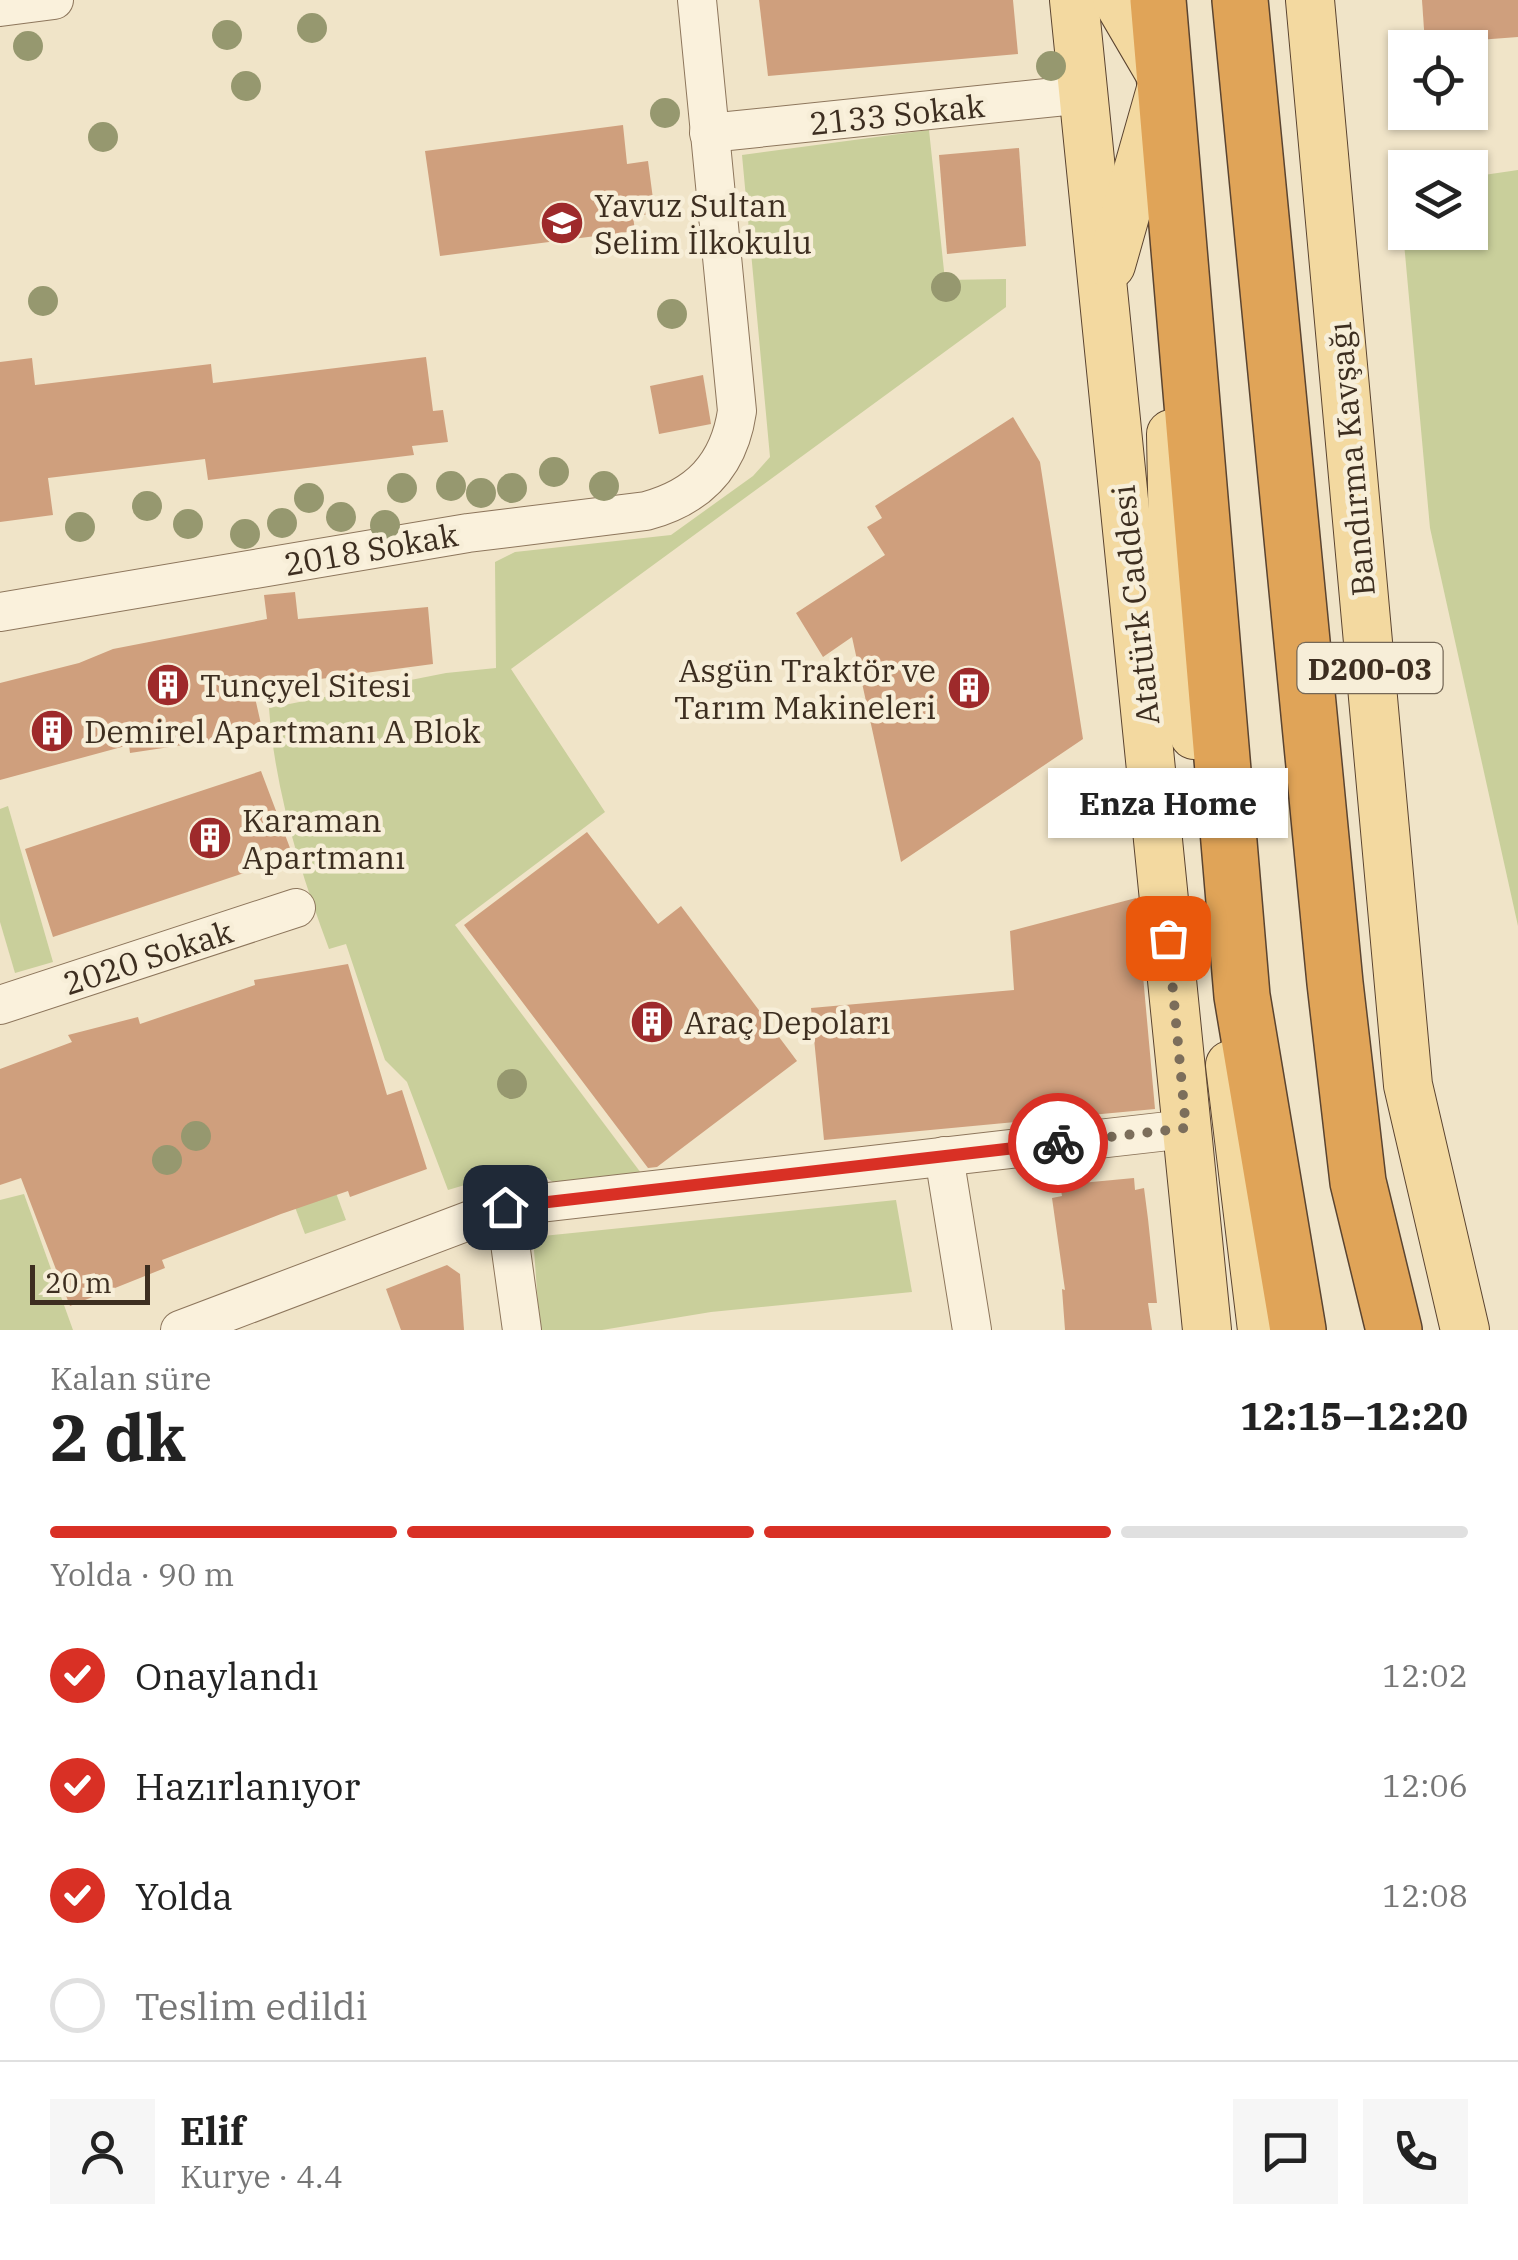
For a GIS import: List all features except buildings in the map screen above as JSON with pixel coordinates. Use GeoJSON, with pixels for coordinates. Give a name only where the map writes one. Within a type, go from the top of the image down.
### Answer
{"type":"FeatureCollection","features":[{"type":"Feature","properties":{"kind":"highway"},"geometry":{"type":"LineString","coordinates":[[1158,0],[1242,996],[1298,1330]]}},
{"type":"Feature","properties":{"kind":"highway","name":"D200-03"},"geometry":{"type":"LineString","coordinates":[[1240,0],[1323,874],[1358,1182],[1394,1330]]}},
{"type":"Feature","properties":{"kind":"main road","name":"Atatürk Caddesi"},"geometry":{"type":"LineString","coordinates":[[1074,0],[1207,1330]]}},
{"type":"Feature","properties":{"kind":"main road"},"geometry":{"type":"LineString","coordinates":[[1116,0],[1164,76],[1173,541],[1262,1330]]}},
{"type":"Feature","properties":{"kind":"main road","name":"Bandırma Kavşağı"},"geometry":{"type":"LineString","coordinates":[[1310,0],[1408,1085],[1465,1330]]}},
{"type":"Feature","properties":{"kind":"main road"},"geometry":{"type":"LineString","coordinates":[[1104,291],[1164,76]]}},
{"type":"Feature","properties":{"kind":"main road","name":"D200-03"},"geometry":{"type":"LineString","coordinates":[[1323,874],[1408,1085]]}},
{"type":"Feature","properties":{"kind":"street"},"geometry":{"type":"LineString","coordinates":[[0,7],[54,0]]}},
{"type":"Feature","properties":{"kind":"street"},"geometry":{"type":"LineString","coordinates":[[696,0],[709,133]]}},
{"type":"Feature","properties":{"kind":"street","name":"2133 Sokak"},"geometry":{"type":"LineString","coordinates":[[709,133],[1085,94]]}},
{"type":"Feature","properties":{"kind":"street","name":"2018 Sokak"},"geometry":{"type":"LineString","coordinates":[[0,612],[468,532],[646,511],[673,504],[695,491],[724,456],[737,412],[709,133]]}},
{"type":"Feature","properties":{"kind":"street","name":"2020 Sokak"},"geometry":{"type":"LineString","coordinates":[[0,1005],[296,908]]}},
{"type":"Feature","properties":{"kind":"street"},"geometry":{"type":"LineString","coordinates":[[180,1330],[505,1207],[1186,1128]]}},
{"type":"Feature","properties":{"kind":"street"},"geometry":{"type":"LineString","coordinates":[[944,1156],[972,1330]]}},
{"type":"Feature","properties":{"kind":"street"},"geometry":{"type":"LineString","coordinates":[[505,1207],[522,1330]]}},
{"type":"Feature","properties":{"kind":"green space"},"geometry":{"type":"Polygon","coordinates":[[[929,130],[945,280],[1006,279],[1006,307],[511,669],[605,812],[455,925],[644,1177],[553,1182],[528,1166],[448,1190],[407,1082],[385,1060],[346,944],[329,949],[290,830],[269,708],[446,673],[496,668],[495,562],[515,552],[671,535],[753,476],[770,457],[742,155],[929,130]]]}},
{"type":"Feature","properties":{"kind":"green space"},"geometry":{"type":"Polygon","coordinates":[[[1518,170],[1518,926],[1430,528],[1405,250],[1488,250],[1488,174],[1518,170]]]}},
{"type":"Feature","properties":{"kind":"green space"},"geometry":{"type":"Polygon","coordinates":[[[8,806],[53,962],[15,973],[0,922],[0,809],[8,806]]]}},
{"type":"Feature","properties":{"kind":"green space"},"geometry":{"type":"Polygon","coordinates":[[[301,1098],[346,1220],[305,1234],[260,1113],[301,1098]]]}},
{"type":"Feature","properties":{"kind":"green space"},"geometry":{"type":"Polygon","coordinates":[[[24,1194],[73,1330],[0,1330],[0,1200],[24,1194]]]}},
{"type":"Feature","properties":{"kind":"green space"},"geometry":{"type":"Polygon","coordinates":[[[896,1200],[912,1292],[711,1312],[602,1330],[540,1330],[533,1237],[896,1200]]]}},
{"type":"Feature","properties":{"kind":"way so far"},"geometry":{"type":"LineString","coordinates":[[1058,1143],[1186,1128],[1168,938]]}},
{"type":"Feature","properties":{"kind":"place","name":"Yavuz Sultan Selim İlkokulu"},"geometry":{"type":"Point","coordinates":[562,223]}},
{"type":"Feature","properties":{"kind":"place","name":"Tunçyel Sitesi"},"geometry":{"type":"Point","coordinates":[168,685]}},
{"type":"Feature","properties":{"kind":"place","name":"Asgün Traktör ve Tarım Makineleri"},"geometry":{"type":"Point","coordinates":[969,688]}},
{"type":"Feature","properties":{"kind":"place","name":"Demirel Apartmanı A Blok"},"geometry":{"type":"Point","coordinates":[52,731]}},
{"type":"Feature","properties":{"kind":"place","name":"Karaman Apartmanı"},"geometry":{"type":"Point","coordinates":[210,838]}},
{"type":"Feature","properties":{"kind":"place","name":"Enza Home"},"geometry":{"type":"Point","coordinates":[1168,938]}},
{"type":"Feature","properties":{"kind":"place","name":"Araç Depoları"},"geometry":{"type":"Point","coordinates":[652,1022]}},
{"type":"Feature","properties":{"kind":"route"},"geometry":{"type":"LineString","coordinates":[[505,1207],[1058,1143]]}}]}
